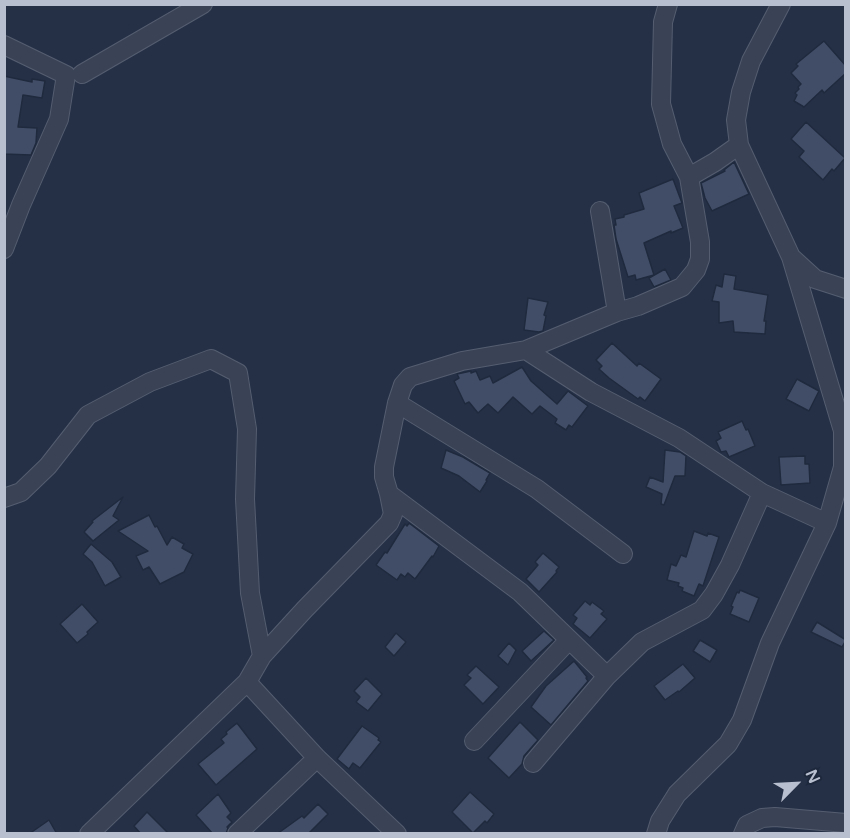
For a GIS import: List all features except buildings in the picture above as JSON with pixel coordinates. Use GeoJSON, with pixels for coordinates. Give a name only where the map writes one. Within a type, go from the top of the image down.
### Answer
{"type":"FeatureCollection","features":[{"type":"Feature","properties":{"kind":"street"},"geometry":{"type":"LineString","coordinates":[[82,74],[203,4]]}},
{"type":"Feature","properties":{"kind":"street"},"geometry":{"type":"LineString","coordinates":[[89,834],[247,682],[262,656],[389,523],[393,514],[384,477],[384,467],[403,385],[410,377],[462,361],[526,351],[682,287],[696,270],[700,259],[700,242],[689,177],[672,144],[661,104],[663,22],[668,4]]}},
{"type":"Feature","properties":{"kind":"street"},"geometry":{"type":"LineString","coordinates":[[656,834],[660,821],[677,794],[728,744],[742,720],[770,643],[827,523],[843,467],[843,430],[791,257],[739,145],[736,120],[741,92],[751,61],[780,4]]}},
{"type":"Feature","properties":{"kind":"street"},"geometry":{"type":"LineString","coordinates":[[4,45],[66,75],[59,119],[13,201],[4,249]]}},
{"type":"Feature","properties":{"kind":"street"},"geometry":{"type":"LineString","coordinates":[[689,177],[739,145]]}},
{"type":"Feature","properties":{"kind":"street"},"geometry":{"type":"LineString","coordinates":[[600,211],[617,312]]}},
{"type":"Feature","properties":{"kind":"street"},"geometry":{"type":"LineString","coordinates":[[791,257],[815,279],[846,289]]}},
{"type":"Feature","properties":{"kind":"street"},"geometry":{"type":"LineString","coordinates":[[526,351],[591,392],[679,438],[762,493],[827,523]]}},
{"type":"Feature","properties":{"kind":"street"},"geometry":{"type":"LineString","coordinates":[[4,498],[21,492],[48,466],[88,415],[150,382],[211,359],[238,373],[247,429],[245,499],[250,593],[262,656]]}},
{"type":"Feature","properties":{"kind":"street"},"geometry":{"type":"LineString","coordinates":[[398,403],[537,489],[623,554]]}},
{"type":"Feature","properties":{"kind":"street"},"geometry":{"type":"LineString","coordinates":[[533,763],[607,676],[642,642],[702,610],[730,565],[762,493]]}},
{"type":"Feature","properties":{"kind":"street"},"geometry":{"type":"LineString","coordinates":[[389,494],[520,592],[607,676]]}},
{"type":"Feature","properties":{"kind":"street"},"geometry":{"type":"LineString","coordinates":[[474,741],[569,640]]}},
{"type":"Feature","properties":{"kind":"street"},"geometry":{"type":"LineString","coordinates":[[247,682],[317,758],[395,833]]}},
{"type":"Feature","properties":{"kind":"street"},"geometry":{"type":"LineString","coordinates":[[237,834],[317,758]]}},
{"type":"Feature","properties":{"kind":"street"},"geometry":{"type":"LineString","coordinates":[[743,834],[747,825],[762,818],[775,817],[823,827],[846,823]]}}]}
